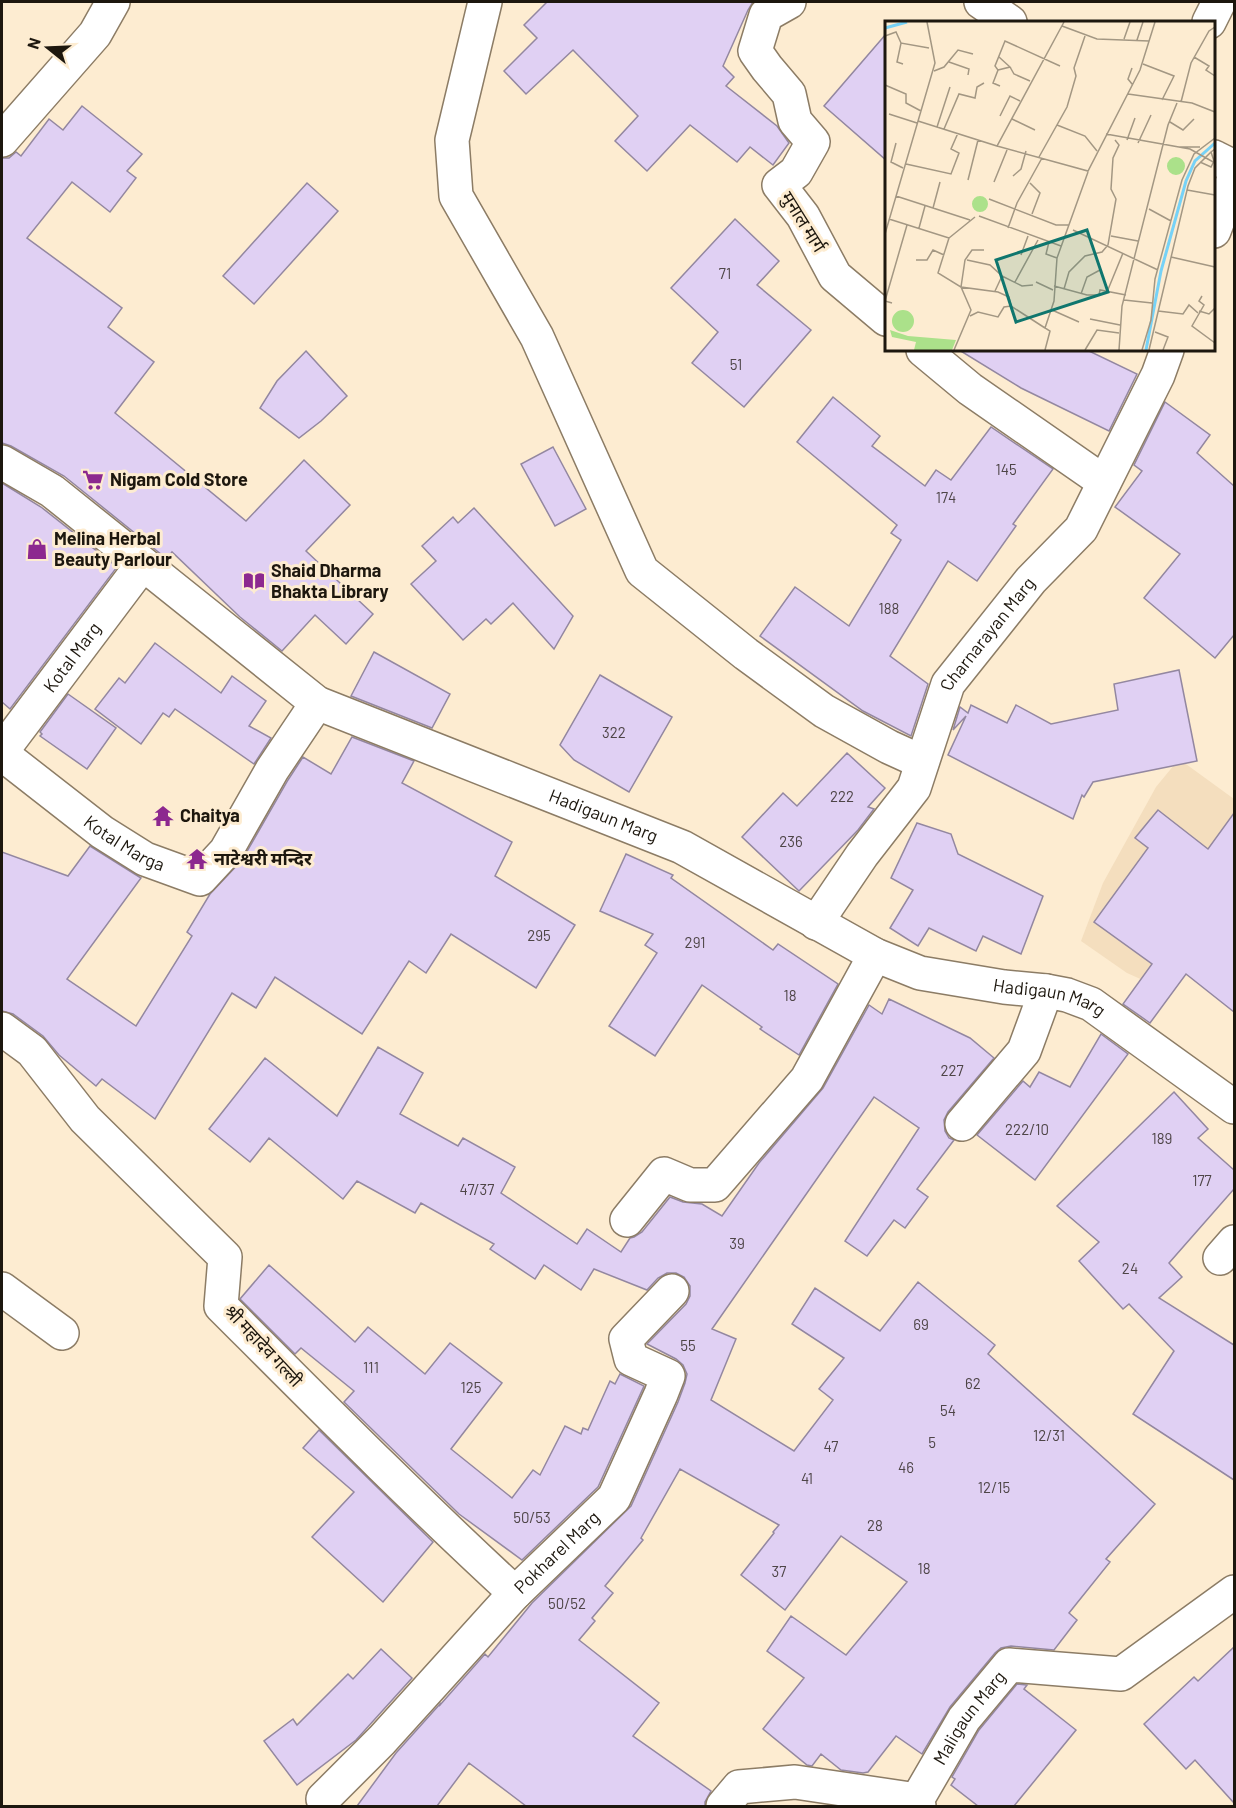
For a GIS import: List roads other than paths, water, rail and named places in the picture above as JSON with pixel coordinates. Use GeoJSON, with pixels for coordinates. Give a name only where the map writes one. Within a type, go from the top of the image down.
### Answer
{"type":"FeatureCollection","features":[{"type":"Feature","properties":{"kind":"street"},"geometry":{"type":"LineString","coordinates":[[2,140],[95,34],[113,2]]}},
{"type":"Feature","properties":{"kind":"street"},"geometry":{"type":"LineString","coordinates":[[485,2],[452,140],[456,196],[537,337],[642,571],[746,654],[825,711],[889,747],[922,762]]}},
{"type":"Feature","properties":{"kind":"street","name":"मुनाल मार्ग"},"geometry":{"type":"LineString","coordinates":[[789,2],[766,15],[756,51],[789,94],[795,121],[813,142],[796,172],[779,184],[803,216],[835,276],[885,318]]}},
{"type":"Feature","properties":{"kind":"street"},"geometry":{"type":"LineString","coordinates":[[981,2],[1009,21]]}},
{"type":"Feature","properties":{"kind":"street"},"geometry":{"type":"LineString","coordinates":[[1210,21],[1219,2]]}},
{"type":"Feature","properties":{"kind":"street"},"geometry":{"type":"LineString","coordinates":[[1215,158],[1234,167]]}},
{"type":"Feature","properties":{"kind":"street"},"geometry":{"type":"LineString","coordinates":[[1215,228],[1234,178]]}},
{"type":"Feature","properties":{"kind":"street"},"geometry":{"type":"LineString","coordinates":[[924,351],[970,389],[1104,482]]}},
{"type":"Feature","properties":{"kind":"street","name":"Charnarayan Marg"},"geometry":{"type":"LineString","coordinates":[[816,923],[862,855],[915,788],[948,684],[1031,580],[1081,529],[1158,375],[1167,351]]}},
{"type":"Feature","properties":{"kind":"street","name":"Hadigaun Marg"},"geometry":{"type":"LineString","coordinates":[[2,462],[52,491],[317,703],[682,847],[875,955],[920,973],[1004,987],[1046,991],[1067,995],[1091,1004],[1230,1096]]}},
{"type":"Feature","properties":{"kind":"street","name":"Kotal Marg"},"geometry":{"type":"LineString","coordinates":[[2,753],[142,565]]}},
{"type":"Feature","properties":{"kind":"street","name":"Kotal Marga"},"geometry":{"type":"LineString","coordinates":[[2,753],[102,832],[145,859],[200,879],[226,851],[272,770],[317,703]]}},
{"type":"Feature","properties":{"kind":"street"},"geometry":{"type":"LineString","coordinates":[[627,1220],[664,1174],[690,1185],[715,1185],[807,1079],[875,955]]}},
{"type":"Feature","properties":{"kind":"street"},"geometry":{"type":"LineString","coordinates":[[962,1124],[1024,1052],[1046,991]]}},
{"type":"Feature","properties":{"kind":"street","name":"श्री महादेव गल्ली"},"geometry":{"type":"LineString","coordinates":[[2,1029],[32,1051],[85,1119],[225,1257],[221,1306],[372,1458],[515,1593]]}},
{"type":"Feature","properties":{"kind":"street"},"geometry":{"type":"LineString","coordinates":[[2,1289],[62,1333]]}},
{"type":"Feature","properties":{"kind":"street","name":"Pokharel Marg"},"geometry":{"type":"LineString","coordinates":[[321,1804],[515,1593],[614,1498],[668,1376],[631,1359],[626,1339],[672,1291]]}},
{"type":"Feature","properties":{"kind":"street","name":"Maligaun Marg"},"geometry":{"type":"LineString","coordinates":[[918,1803],[964,1719],[1009,1665],[1121,1674],[1234,1592]]}},
{"type":"Feature","properties":{"kind":"street"},"geometry":{"type":"LineString","coordinates":[[723,1806],[739,1787],[795,1782],[918,1803]]}},
{"type":"Feature","properties":{"kind":"place","name":"Nigam Cold Store"},"geometry":{"type":"Point","coordinates":[93,480]}},
{"type":"Feature","properties":{"kind":"place","name":"Melina Herbal Beauty Parlour"},"geometry":{"type":"Point","coordinates":[37,549]}},
{"type":"Feature","properties":{"kind":"place","name":"Shaid Dharma Bhakta Library"},"geometry":{"type":"Point","coordinates":[254,581]}},
{"type":"Feature","properties":{"kind":"place","name":"Chaitya"},"geometry":{"type":"Point","coordinates":[163,816]}},
{"type":"Feature","properties":{"kind":"place","name":"नाटेश्वरी मन्दिर"},"geometry":{"type":"Point","coordinates":[197,859]}}]}
